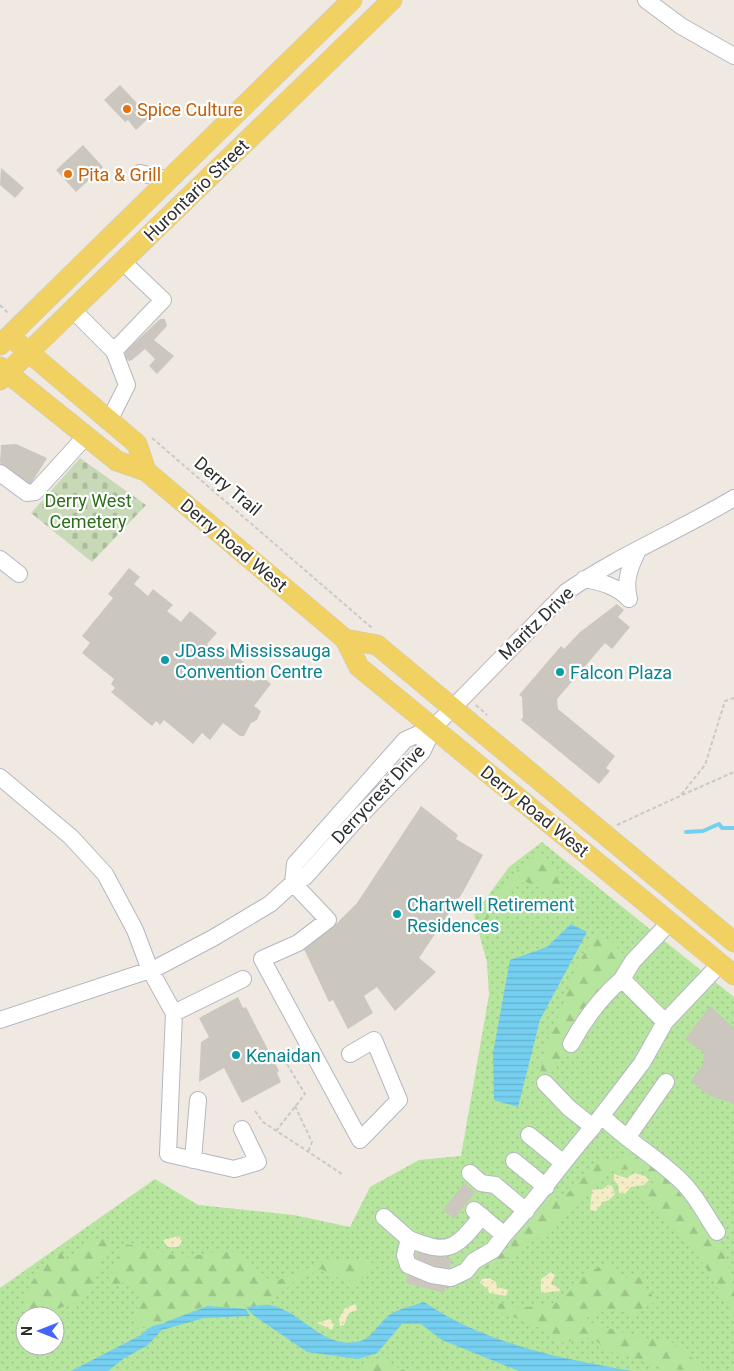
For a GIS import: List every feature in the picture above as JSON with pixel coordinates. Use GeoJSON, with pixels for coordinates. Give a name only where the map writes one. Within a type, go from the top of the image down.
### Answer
{"type":"FeatureCollection","features":[{"type":"Feature","properties":{"kind":"main road","name":"Hurontario Street"},"geometry":{"type":"LineString","coordinates":[[7,333],[169,180],[352,0]]}},
{"type":"Feature","properties":{"kind":"main road","name":"Hurontario Street"},"geometry":{"type":"LineString","coordinates":[[3,373],[29,352],[73,310],[392,0]]}},
{"type":"Feature","properties":{"kind":"main road"},"geometry":{"type":"LineString","coordinates":[[7,333],[137,444],[146,471]]}},
{"type":"Feature","properties":{"kind":"main road","name":"Derry Road West"},"geometry":{"type":"LineString","coordinates":[[3,373],[117,461],[146,471],[345,639],[359,667],[727,969]]}},
{"type":"Feature","properties":{"kind":"main road","name":"Derry Road West"},"geometry":{"type":"LineString","coordinates":[[345,639],[377,645],[734,942]]}},
{"type":"Feature","properties":{"kind":"main road"},"geometry":{"type":"LineString","coordinates":[[727,969],[734,948]]}},
{"type":"Feature","properties":{"kind":"street"},"geometry":{"type":"LineString","coordinates":[[646,0],[681,26],[734,56]]}},
{"type":"Feature","properties":{"kind":"street"},"geometry":{"type":"LineString","coordinates":[[140,173],[169,180]]}},
{"type":"Feature","properties":{"kind":"street"},"geometry":{"type":"LineString","coordinates":[[114,350],[163,300],[123,262]]}},
{"type":"Feature","properties":{"kind":"street"},"geometry":{"type":"LineString","coordinates":[[73,310],[114,350],[127,385],[110,419]]}},
{"type":"Feature","properties":{"kind":"street"},"geometry":{"type":"LineString","coordinates":[[0,473],[27,493],[35,492],[86,436]]}},
{"type":"Feature","properties":{"kind":"street","name":"Maritz Drive"},"geometry":{"type":"LineString","coordinates":[[434,727],[566,592],[584,579],[690,525],[734,498]]}},
{"type":"Feature","properties":{"kind":"street"},"geometry":{"type":"LineString","coordinates":[[584,579],[608,585],[622,592],[629,599],[626,584],[628,573],[638,550]]}},
{"type":"Feature","properties":{"kind":"street"},"geometry":{"type":"LineString","coordinates":[[0,560],[19,574]]}},
{"type":"Feature","properties":{"kind":"street","name":"Derrycrest Drive"},"geometry":{"type":"LineString","coordinates":[[293,883],[295,864],[405,740],[434,727]]}},
{"type":"Feature","properties":{"kind":"street"},"geometry":{"type":"LineString","coordinates":[[0,777],[71,837],[104,874],[135,930],[150,970],[174,1013],[168,1154],[234,1169],[258,1162],[242,1129]]}},
{"type":"Feature","properties":{"kind":"street"},"geometry":{"type":"LineString","coordinates":[[0,1020],[150,970],[213,938],[270,904],[293,883],[328,920],[298,943],[262,959],[360,1140],[399,1100],[374,1040],[350,1054]]}},
{"type":"Feature","properties":{"kind":"street"},"geometry":{"type":"LineString","coordinates":[[571,1044],[584,1021],[604,995],[622,979],[633,961],[670,922]]}},
{"type":"Feature","properties":{"kind":"street"},"geometry":{"type":"LineString","coordinates":[[409,1239],[405,1255],[408,1265],[432,1275],[451,1278],[466,1271],[474,1260],[493,1250],[546,1187],[562,1162],[597,1122],[642,1063],[665,1022],[727,969]]}},
{"type":"Feature","properties":{"kind":"street"},"geometry":{"type":"LineString","coordinates":[[174,1013],[243,979]]}},
{"type":"Feature","properties":{"kind":"street"},"geometry":{"type":"LineString","coordinates":[[622,979],[665,1022]]}},
{"type":"Feature","properties":{"kind":"street"},"geometry":{"type":"LineString","coordinates":[[626,1138],[666,1082]]}},
{"type":"Feature","properties":{"kind":"street"},"geometry":{"type":"LineString","coordinates":[[545,1083],[568,1108],[626,1138],[659,1161],[684,1184],[718,1232]]}},
{"type":"Feature","properties":{"kind":"street"},"geometry":{"type":"LineString","coordinates":[[193,1160],[198,1100]]}},
{"type":"Feature","properties":{"kind":"street"},"geometry":{"type":"LineString","coordinates":[[529,1135],[562,1162]]}},
{"type":"Feature","properties":{"kind":"street"},"geometry":{"type":"LineString","coordinates":[[514,1161],[546,1187]]}},
{"type":"Feature","properties":{"kind":"street"},"geometry":{"type":"LineString","coordinates":[[470,1173],[481,1182],[495,1185],[526,1211]]}},
{"type":"Feature","properties":{"kind":"street"},"geometry":{"type":"LineString","coordinates":[[384,1217],[409,1239],[425,1245],[440,1247],[460,1243],[478,1213],[504,1235]]}},
{"type":"Feature","properties":{"kind":"street"},"geometry":{"type":"LineString","coordinates":[[460,1243],[474,1260]]}},
{"type":"Feature","properties":{"kind":"path"},"geometry":{"type":"LineString","coordinates":[[0,305],[7,333]]}},
{"type":"Feature","properties":{"kind":"path","name":"Derry Trail"},"geometry":{"type":"LineString","coordinates":[[145,432],[286,551],[374,630]]}},
{"type":"Feature","properties":{"kind":"path"},"geometry":{"type":"LineString","coordinates":[[680,796],[705,765],[725,701],[734,698]]}},
{"type":"Feature","properties":{"kind":"path"},"geometry":{"type":"LineString","coordinates":[[602,832],[734,772]]}},
{"type":"Feature","properties":{"kind":"path"},"geometry":{"type":"LineString","coordinates":[[276,1131],[305,1094],[287,1064]]}},
{"type":"Feature","properties":{"kind":"path"},"geometry":{"type":"LineString","coordinates":[[296,1106],[312,1142],[308,1152]]}},
{"type":"Feature","properties":{"kind":"path"},"geometry":{"type":"LineString","coordinates":[[255,1111],[262,1122],[342,1174]]}},
{"type":"Feature","properties":{"kind":"green space","name":"Derry West Cemetery"},"geometry":{"type":"Polygon","coordinates":[[[80,458],[146,505],[92,562],[31,513],[80,458]]]}},
{"type":"Feature","properties":{"kind":"green space"},"geometry":{"type":"Polygon","coordinates":[[[542,842],[734,997],[734,1371],[0,1371],[0,1288],[155,1179],[198,1205],[294,1215],[350,1227],[370,1187],[419,1160],[461,1156],[489,995],[487,962],[474,915],[509,867],[542,842]]]}},
{"type":"Feature","properties":{"kind":"green space"},"geometry":{"type":"Polygon","coordinates":[[[535,856],[551,861],[562,888],[546,890],[526,882],[514,885],[505,891],[483,926],[480,919],[514,873],[535,856]]]}},
{"type":"Feature","properties":{"kind":"green space"},"geometry":{"type":"Polygon","coordinates":[[[595,936],[613,942],[626,958],[572,1033],[563,1055],[536,1089],[545,1051],[579,962],[595,936]]]}},
{"type":"Feature","properties":{"kind":"green space"},"geometry":{"type":"Polygon","coordinates":[[[626,1156],[658,1164],[725,1254],[734,1290],[734,1317],[705,1266],[681,1234],[653,1207],[637,1196],[655,1181],[646,1169],[610,1170],[603,1178],[590,1186],[578,1206],[557,1225],[478,1273],[509,1247],[547,1196],[562,1199],[598,1162],[626,1156]]]}},
{"type":"Feature","properties":{"kind":"green space"},"geometry":{"type":"Polygon","coordinates":[[[104,1237],[111,1243],[83,1300],[65,1306],[25,1306],[25,1293],[44,1263],[61,1252],[66,1261],[88,1241],[104,1237]]]}},
{"type":"Feature","properties":{"kind":"green space"},"geometry":{"type":"Polygon","coordinates":[[[125,1244],[157,1250],[183,1258],[214,1252],[236,1252],[251,1262],[263,1278],[279,1280],[325,1261],[356,1260],[377,1264],[354,1287],[321,1269],[294,1282],[274,1299],[249,1309],[207,1305],[153,1328],[135,1328],[139,1296],[126,1282],[106,1287],[125,1244]]]}},
{"type":"Feature","properties":{"kind":"green space"},"geometry":{"type":"Polygon","coordinates":[[[609,1264],[624,1279],[642,1270],[644,1286],[658,1302],[645,1304],[637,1316],[630,1313],[609,1311],[582,1320],[638,1337],[672,1342],[701,1365],[704,1371],[666,1369],[642,1360],[609,1352],[592,1337],[560,1343],[535,1325],[489,1308],[494,1302],[521,1308],[560,1302],[587,1272],[609,1264]]]}},
{"type":"Feature","properties":{"kind":"green space"},"geometry":{"type":"Polygon","coordinates":[[[378,1359],[406,1371],[363,1371],[362,1368],[378,1359]]]}},
{"type":"Feature","properties":{"kind":"sand"},"geometry":{"type":"Polygon","coordinates":[[[635,1173],[647,1177],[649,1180],[644,1185],[631,1187],[625,1194],[619,1193],[618,1185],[614,1180],[614,1174],[626,1178],[635,1173]]]}},
{"type":"Feature","properties":{"kind":"sand"},"geometry":{"type":"Polygon","coordinates":[[[608,1185],[612,1186],[615,1194],[609,1200],[603,1202],[596,1211],[590,1210],[592,1190],[603,1189],[608,1185]]]}},
{"type":"Feature","properties":{"kind":"sand"},"geometry":{"type":"Polygon","coordinates":[[[179,1236],[182,1242],[178,1247],[168,1247],[163,1240],[179,1236]]]}},
{"type":"Feature","properties":{"kind":"sand"},"geometry":{"type":"Polygon","coordinates":[[[551,1272],[555,1275],[551,1284],[559,1288],[560,1291],[541,1293],[541,1279],[551,1272]]]}},
{"type":"Feature","properties":{"kind":"sand"},"geometry":{"type":"Polygon","coordinates":[[[489,1278],[496,1282],[497,1287],[508,1290],[506,1296],[489,1293],[488,1289],[480,1283],[482,1279],[489,1278]]]}},
{"type":"Feature","properties":{"kind":"sand"},"geometry":{"type":"Polygon","coordinates":[[[356,1304],[357,1310],[349,1313],[344,1325],[340,1326],[339,1319],[345,1308],[356,1304]]]}},
{"type":"Feature","properties":{"kind":"sand"},"geometry":{"type":"Polygon","coordinates":[[[330,1319],[334,1324],[332,1330],[317,1323],[330,1319]]]}},
{"type":"Feature","properties":{"kind":"water"},"geometry":{"type":"Polygon","coordinates":[[[571,924],[587,932],[540,1020],[518,1107],[494,1100],[493,1053],[510,960],[547,947],[571,924]]]}},
{"type":"Feature","properties":{"kind":"water"},"geometry":{"type":"Polygon","coordinates":[[[424,1302],[472,1329],[498,1339],[550,1355],[632,1371],[519,1371],[442,1340],[421,1324],[402,1324],[377,1353],[358,1359],[307,1352],[253,1315],[246,1307],[269,1305],[280,1308],[332,1339],[356,1342],[367,1338],[391,1314],[424,1302]]]}},
{"type":"Feature","properties":{"kind":"water"},"geometry":{"type":"Polygon","coordinates":[[[208,1306],[246,1309],[250,1316],[204,1318],[162,1330],[148,1345],[123,1359],[108,1371],[71,1371],[168,1321],[208,1306]]]}},
{"type":"Feature","properties":{"kind":"building","name":"Spice Culture"},"geometry":{"type":"Polygon","coordinates":[[[120,85],[150,117],[136,130],[128,120],[125,122],[104,100],[120,85]]]}},
{"type":"Feature","properties":{"kind":"building"},"geometry":{"type":"Polygon","coordinates":[[[83,145],[103,167],[76,192],[56,170],[83,145]]]}},
{"type":"Feature","properties":{"kind":"building"},"geometry":{"type":"Polygon","coordinates":[[[1,168],[24,188],[15,198],[0,185],[1,168]]]}},
{"type":"Feature","properties":{"kind":"building"},"geometry":{"type":"Polygon","coordinates":[[[160,319],[165,319],[167,326],[154,340],[174,356],[157,374],[149,366],[155,359],[145,349],[132,360],[129,361],[124,357],[125,352],[160,319]]]}},
{"type":"Feature","properties":{"kind":"building"},"geometry":{"type":"Polygon","coordinates":[[[16,444],[47,458],[29,487],[0,463],[1,445],[16,444]]]}},
{"type":"Feature","properties":{"kind":"building","name":"JDass Mississauga Convention Centre"},"geometry":{"type":"Polygon","coordinates":[[[129,568],[140,577],[134,584],[148,596],[153,589],[173,605],[167,611],[181,622],[190,611],[217,633],[207,644],[221,655],[226,648],[246,664],[240,671],[254,682],[260,675],[271,684],[254,706],[261,711],[257,720],[251,723],[244,736],[240,736],[223,723],[210,740],[202,733],[193,744],[164,720],[160,725],[156,721],[152,726],[111,692],[115,688],[111,684],[114,679],[82,653],[90,643],[82,636],[113,598],[108,594],[129,568]]]}},
{"type":"Feature","properties":{"kind":"building","name":"Falcon Plaza"},"geometry":{"type":"Polygon","coordinates":[[[617,604],[624,610],[618,617],[630,627],[612,649],[605,643],[557,699],[558,709],[615,756],[606,768],[610,771],[599,784],[521,720],[523,717],[522,697],[519,695],[561,646],[564,649],[580,632],[617,604]]]}},
{"type":"Feature","properties":{"kind":"building","name":"Chartwell Retirement Residences"},"geometry":{"type":"Polygon","coordinates":[[[421,806],[458,835],[456,839],[483,855],[463,892],[419,958],[436,972],[395,1011],[377,987],[364,996],[373,1013],[348,1029],[333,1000],[329,1002],[304,949],[336,924],[357,903],[421,806]]]}},
{"type":"Feature","properties":{"kind":"building","name":"Kenaidan"},"geometry":{"type":"Polygon","coordinates":[[[238,997],[243,1008],[246,1007],[279,1071],[277,1073],[281,1082],[242,1103],[224,1068],[199,1082],[201,1042],[209,1037],[199,1018],[238,997]]]}},
{"type":"Feature","properties":{"kind":"building"},"geometry":{"type":"Polygon","coordinates":[[[710,1006],[734,1028],[734,1104],[708,1095],[691,1081],[703,1064],[704,1053],[685,1039],[710,1006]]]}},
{"type":"Feature","properties":{"kind":"building"},"geometry":{"type":"Polygon","coordinates":[[[464,1183],[475,1192],[454,1219],[443,1210],[464,1183]]]}},
{"type":"Feature","properties":{"kind":"building"},"geometry":{"type":"Polygon","coordinates":[[[418,1250],[452,1259],[448,1274],[414,1265],[418,1250]]]}},
{"type":"Feature","properties":{"kind":"building"},"geometry":{"type":"Polygon","coordinates":[[[408,1274],[447,1284],[444,1293],[406,1283],[408,1274]]]}},
{"type":"Feature","properties":{"kind":"waterway"},"geometry":{"type":"LineString","coordinates":[[686,832],[703,831],[719,824],[722,828],[734,828]]}},
{"type":"Feature","properties":{"kind":"waterway"},"geometry":{"type":"LineString","coordinates":[[143,1335],[153,1328],[161,1326]]}},
{"type":"Feature","properties":{"kind":"place","name":"Spice Culture"},"geometry":{"type":"Point","coordinates":[127,109]}},
{"type":"Feature","properties":{"kind":"place","name":"Pita & Grill"},"geometry":{"type":"Point","coordinates":[68,174]}},
{"type":"Feature","properties":{"kind":"place","name":"JDass Mississauga Convention Centre"},"geometry":{"type":"Point","coordinates":[165,660]}},
{"type":"Feature","properties":{"kind":"place","name":"Falcon Plaza"},"geometry":{"type":"Point","coordinates":[560,672]}},
{"type":"Feature","properties":{"kind":"place","name":"Chartwell Retirement Residences"},"geometry":{"type":"Point","coordinates":[397,914]}},
{"type":"Feature","properties":{"kind":"place","name":"Kenaidan"},"geometry":{"type":"Point","coordinates":[236,1055]}}]}
